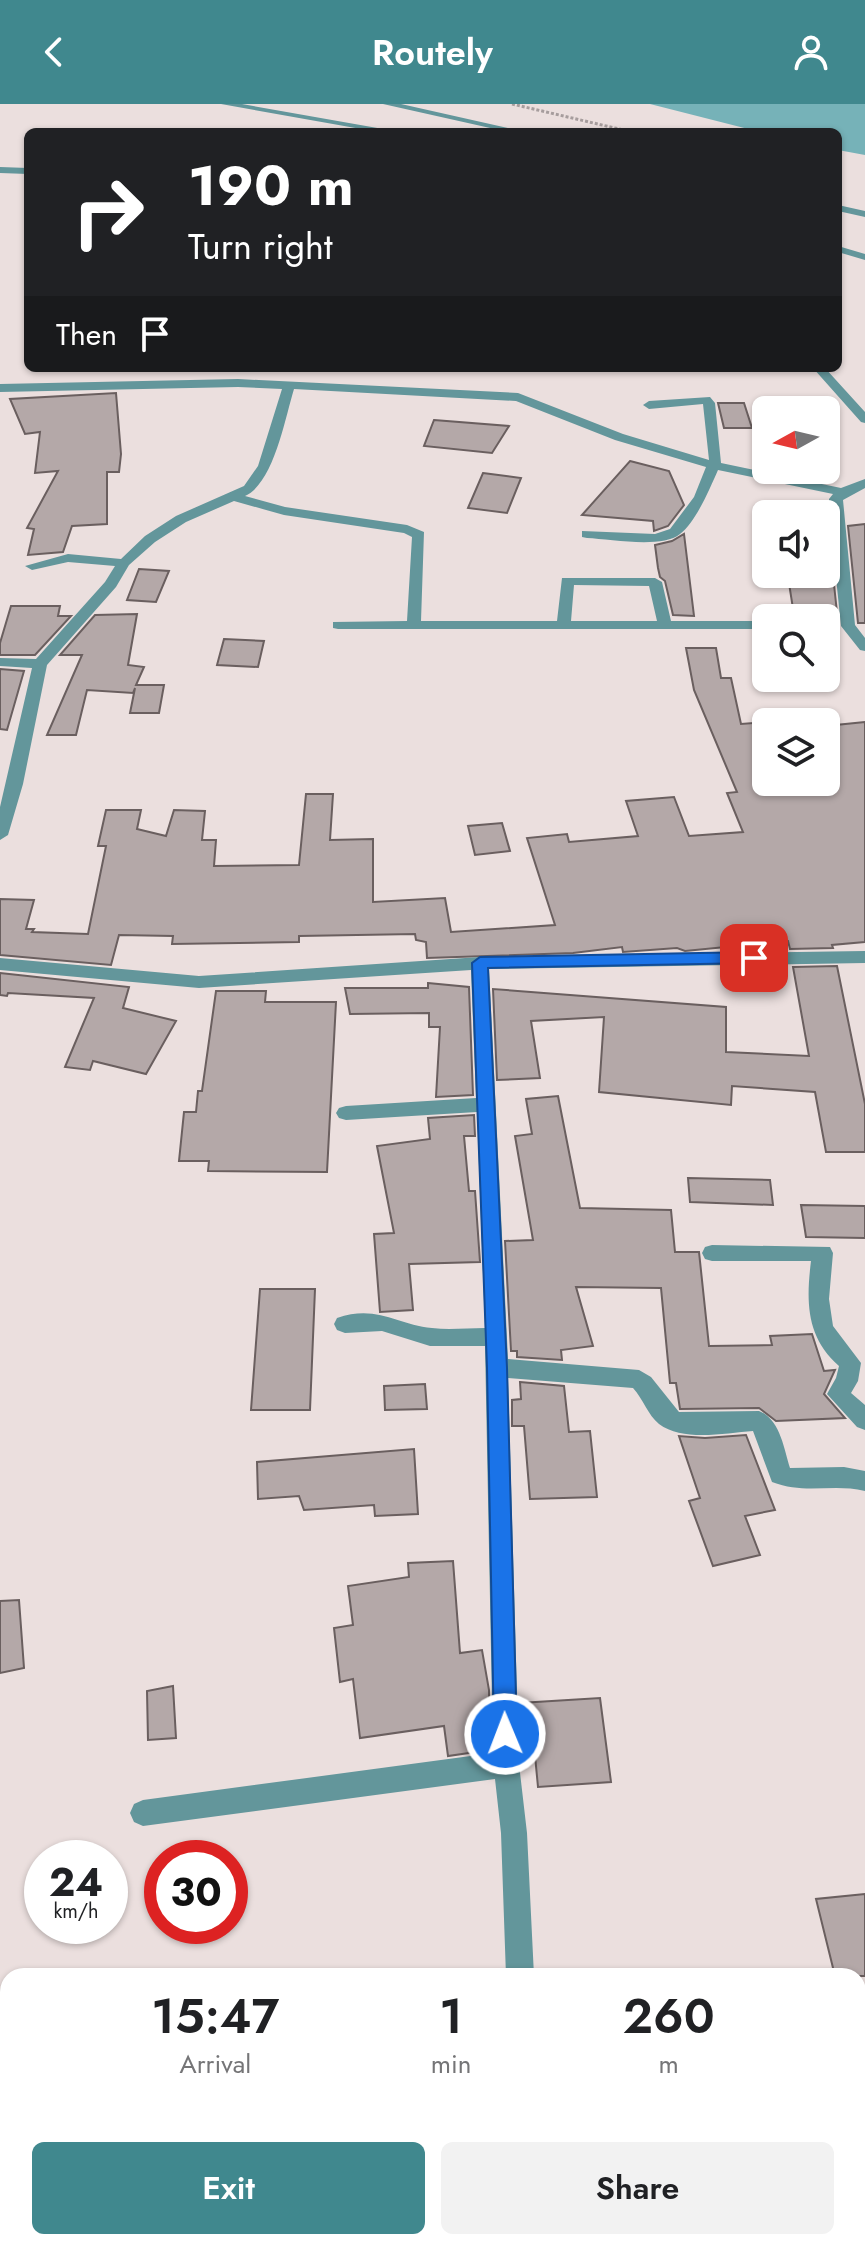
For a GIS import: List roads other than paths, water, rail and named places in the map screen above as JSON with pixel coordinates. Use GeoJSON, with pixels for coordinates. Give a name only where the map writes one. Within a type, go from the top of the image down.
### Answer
{"type":"FeatureCollection","features":[{"type":"Feature","properties":{"kind":"street"},"geometry":{"type":"LineString","coordinates":[[226,104],[291,112],[374,128]]}},
{"type":"Feature","properties":{"kind":"street"},"geometry":{"type":"LineString","coordinates":[[388,104],[502,128]]}},
{"type":"Feature","properties":{"kind":"street"},"geometry":{"type":"LineString","coordinates":[[0,170],[24,171]]}},
{"type":"Feature","properties":{"kind":"street"},"geometry":{"type":"LineString","coordinates":[[842,209],[865,214]]}},
{"type":"Feature","properties":{"kind":"street"},"geometry":{"type":"LineString","coordinates":[[842,250],[865,257]]}},
{"type":"Feature","properties":{"kind":"street"},"geometry":{"type":"LineString","coordinates":[[267,384],[273,372]]}},
{"type":"Feature","properties":{"kind":"street"},"geometry":{"type":"LineString","coordinates":[[823,372],[865,419]]}},
{"type":"Feature","properties":{"kind":"street"},"geometry":{"type":"LineString","coordinates":[[0,388],[267,384],[518,397],[619,437],[714,465],[842,492]]}},
{"type":"Feature","properties":{"kind":"street"},"geometry":{"type":"LineString","coordinates":[[0,835],[15,784],[40,664],[111,584],[124,563],[163,529],[249,489],[264,466],[289,385]]}},
{"type":"Feature","properties":{"kind":"street"},"geometry":{"type":"LineString","coordinates":[[587,534],[656,538],[675,532],[700,497],[716,458],[706,400],[649,405]]}},
{"type":"Feature","properties":{"kind":"street"},"geometry":{"type":"LineString","coordinates":[[865,483],[842,492],[836,499],[842,626],[865,647]]}},
{"type":"Feature","properties":{"kind":"street"},"geometry":{"type":"LineString","coordinates":[[236,497],[284,511],[407,529],[419,535],[414,625]]}},
{"type":"Feature","properties":{"kind":"street"},"geometry":{"type":"LineString","coordinates":[[32,566],[68,558],[124,563]]}},
{"type":"Feature","properties":{"kind":"street"},"geometry":{"type":"LineString","coordinates":[[564,624],[567,581],[655,582],[665,624]]}},
{"type":"Feature","properties":{"kind":"street"},"geometry":{"type":"LineString","coordinates":[[338,625],[752,625]]}},
{"type":"Feature","properties":{"kind":"street"},"geometry":{"type":"LineString","coordinates":[[0,662],[40,664]]}},
{"type":"Feature","properties":{"kind":"street"},"geometry":{"type":"LineString","coordinates":[[0,964],[199,982],[480,963],[865,957]]}},
{"type":"Feature","properties":{"kind":"street"},"geometry":{"type":"LineString","coordinates":[[480,963],[497,1368],[506,1764],[514,1833],[520,1968]]}},
{"type":"Feature","properties":{"kind":"street"},"geometry":{"type":"LineString","coordinates":[[346,1113],[486,1104]]}},
{"type":"Feature","properties":{"kind":"street"},"geometry":{"type":"LineString","coordinates":[[712,1253],[823,1253],[817,1304],[824,1336],[850,1363],[847,1381],[838,1394],[865,1420]]}},
{"type":"Feature","properties":{"kind":"street"},"geometry":{"type":"LineString","coordinates":[[345,1324],[382,1322],[430,1337],[495,1337]]}},
{"type":"Feature","properties":{"kind":"street"},"geometry":{"type":"LineString","coordinates":[[497,1368],[639,1379],[652,1391],[657,1405],[671,1420],[686,1423],[759,1421],[769,1437],[780,1475],[794,1482],[852,1476],[865,1481]]}},
{"type":"Feature","properties":{"kind":"street"},"geometry":{"type":"LineString","coordinates":[[143,1813],[506,1764]]}},
{"type":"Feature","properties":{"kind":"water"},"geometry":{"type":"Polygon","coordinates":[[[650,104],[865,104],[865,155],[842,151],[842,128],[744,128],[650,104]]]}}]}
